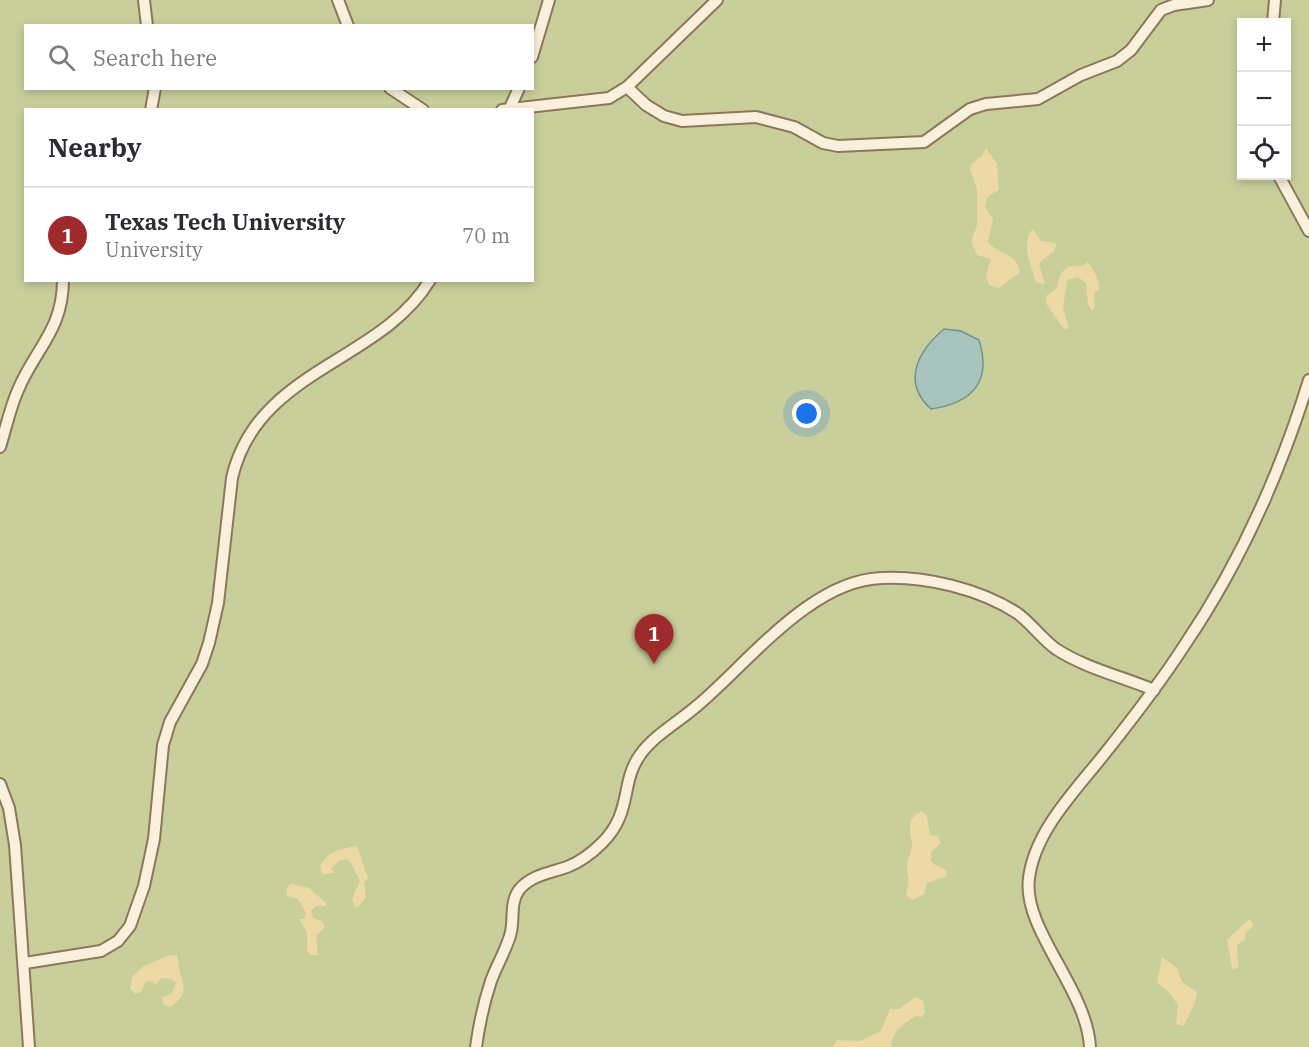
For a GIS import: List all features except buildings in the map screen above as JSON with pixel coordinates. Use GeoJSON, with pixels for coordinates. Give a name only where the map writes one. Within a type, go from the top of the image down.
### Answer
{"type":"FeatureCollection","features":[{"type":"Feature","properties":{"kind":"lane"},"geometry":{"type":"LineString","coordinates":[[144,0],[147,24]]}},
{"type":"Feature","properties":{"kind":"lane"},"geometry":{"type":"LineString","coordinates":[[338,0],[347,24]]}},
{"type":"Feature","properties":{"kind":"lane"},"geometry":{"type":"LineString","coordinates":[[534,50],[549,0]]}},
{"type":"Feature","properties":{"kind":"lane"},"geometry":{"type":"LineString","coordinates":[[516,108],[609,98],[627,87],[717,0]]}},
{"type":"Feature","properties":{"kind":"lane"},"geometry":{"type":"LineString","coordinates":[[627,87],[646,105],[664,116],[682,121],[756,117],[794,127],[823,143],[838,146],[924,142],[970,109],[986,104],[1038,99],[1082,75],[1117,61],[1131,50],[1161,10],[1174,5],[1208,0]]}},
{"type":"Feature","properties":{"kind":"lane"},"geometry":{"type":"LineString","coordinates":[[1273,18],[1275,0]]}},
{"type":"Feature","properties":{"kind":"lane"},"geometry":{"type":"LineString","coordinates":[[151,108],[155,90]]}},
{"type":"Feature","properties":{"kind":"lane"},"geometry":{"type":"LineString","coordinates":[[393,90],[420,108]]}},
{"type":"Feature","properties":{"kind":"lane"},"geometry":{"type":"LineString","coordinates":[[508,108],[518,90]]}},
{"type":"Feature","properties":{"kind":"lane"},"geometry":{"type":"LineString","coordinates":[[1281,180],[1309,231]]}},
{"type":"Feature","properties":{"kind":"lane"},"geometry":{"type":"LineString","coordinates":[[0,447],[19,388],[40,353],[61,308],[63,282]]}},
{"type":"Feature","properties":{"kind":"lane"},"geometry":{"type":"LineString","coordinates":[[24,963],[101,951],[118,941],[130,926],[144,886],[154,839],[163,745],[170,722],[202,664],[209,643],[218,603],[232,478],[237,458],[246,439],[291,390],[394,320],[424,290],[429,282]]}},
{"type":"Feature","properties":{"kind":"lane"},"geometry":{"type":"LineString","coordinates":[[1090,1047],[1086,1022],[1078,1000],[1035,915],[1028,881],[1032,859],[1052,821],[1154,690],[1186,644],[1260,512],[1309,380]]}},
{"type":"Feature","properties":{"kind":"lane"},"geometry":{"type":"LineString","coordinates":[[476,1047],[490,983],[508,945],[514,901],[519,890],[530,880],[585,857],[602,843],[614,829],[624,811],[632,770],[644,750],[700,704],[787,621],[826,596],[880,577],[910,579],[969,592],[1018,614],[1055,648],[1075,659],[1154,690]]}},
{"type":"Feature","properties":{"kind":"lane"},"geometry":{"type":"LineString","coordinates":[[0,784],[9,808],[15,845],[29,1047]]}},
{"type":"Feature","properties":{"kind":"green space"},"geometry":{"type":"Polygon","coordinates":[[[0,0],[1309,0],[1309,1047],[0,1047],[0,0]]]}},
{"type":"Feature","properties":{"kind":"sand"},"geometry":{"type":"Polygon","coordinates":[[[986,148],[997,164],[999,190],[988,196],[985,207],[993,219],[988,242],[1011,257],[1020,272],[999,288],[989,285],[986,275],[991,259],[977,255],[971,241],[977,225],[977,189],[970,169],[972,163],[982,156],[986,148]]]}},
{"type":"Feature","properties":{"kind":"sand"},"geometry":{"type":"Polygon","coordinates":[[[1033,229],[1041,241],[1057,243],[1054,251],[1039,263],[1045,284],[1036,282],[1029,262],[1027,241],[1033,229]]]}},
{"type":"Feature","properties":{"kind":"sand"},"geometry":{"type":"Polygon","coordinates":[[[1088,262],[1099,285],[1099,290],[1094,293],[1095,307],[1092,311],[1088,305],[1086,283],[1078,277],[1067,280],[1063,309],[1069,328],[1064,329],[1047,305],[1046,296],[1057,288],[1064,270],[1076,265],[1082,266],[1088,262]]]}},
{"type":"Feature","properties":{"kind":"sand"},"geometry":{"type":"Polygon","coordinates":[[[922,811],[927,817],[930,835],[938,836],[941,843],[931,852],[931,860],[935,865],[946,870],[947,876],[927,883],[924,894],[912,900],[906,895],[907,864],[912,847],[910,826],[916,814],[922,811]]]}},
{"type":"Feature","properties":{"kind":"sand"},"geometry":{"type":"Polygon","coordinates":[[[356,846],[369,878],[364,882],[366,897],[358,907],[355,907],[352,899],[360,881],[349,861],[340,860],[331,869],[335,873],[322,874],[320,866],[331,854],[356,846]]]}},
{"type":"Feature","properties":{"kind":"sand"},"geometry":{"type":"Polygon","coordinates":[[[291,884],[309,888],[326,903],[326,906],[317,906],[311,910],[313,918],[322,921],[325,927],[316,936],[318,955],[310,955],[307,951],[307,932],[299,919],[304,919],[306,913],[298,899],[287,896],[287,888],[291,884]]]}},
{"type":"Feature","properties":{"kind":"sand"},"geometry":{"type":"Polygon","coordinates":[[[1248,920],[1251,920],[1253,926],[1245,934],[1245,940],[1237,945],[1238,968],[1232,969],[1227,940],[1248,920]]]}},
{"type":"Feature","properties":{"kind":"sand"},"geometry":{"type":"Polygon","coordinates":[[[170,955],[177,956],[183,981],[183,991],[179,999],[170,1007],[164,1005],[162,998],[172,993],[176,983],[172,979],[161,978],[156,985],[151,981],[146,982],[141,992],[135,994],[130,988],[132,977],[142,967],[170,955]]]}},
{"type":"Feature","properties":{"kind":"sand"},"geometry":{"type":"Polygon","coordinates":[[[1162,957],[1177,968],[1182,982],[1197,992],[1194,1006],[1184,1026],[1176,1024],[1178,1005],[1168,991],[1157,983],[1162,957]]]}},
{"type":"Feature","properties":{"kind":"sand"},"geometry":{"type":"Polygon","coordinates":[[[915,997],[923,1001],[925,1013],[922,1017],[912,1018],[899,1028],[893,1037],[892,1047],[833,1047],[837,1040],[860,1041],[881,1031],[890,1009],[899,1009],[915,997]]]}},
{"type":"Feature","properties":{"kind":"water"},"geometry":{"type":"Polygon","coordinates":[[[944,329],[961,331],[979,340],[983,367],[976,388],[968,395],[946,406],[931,409],[922,399],[917,388],[916,367],[927,347],[944,329]]]}},
{"type":"Feature","properties":{"kind":"place","name":"Texas Tech University"},"geometry":{"type":"Point","coordinates":[654,664]}}]}
